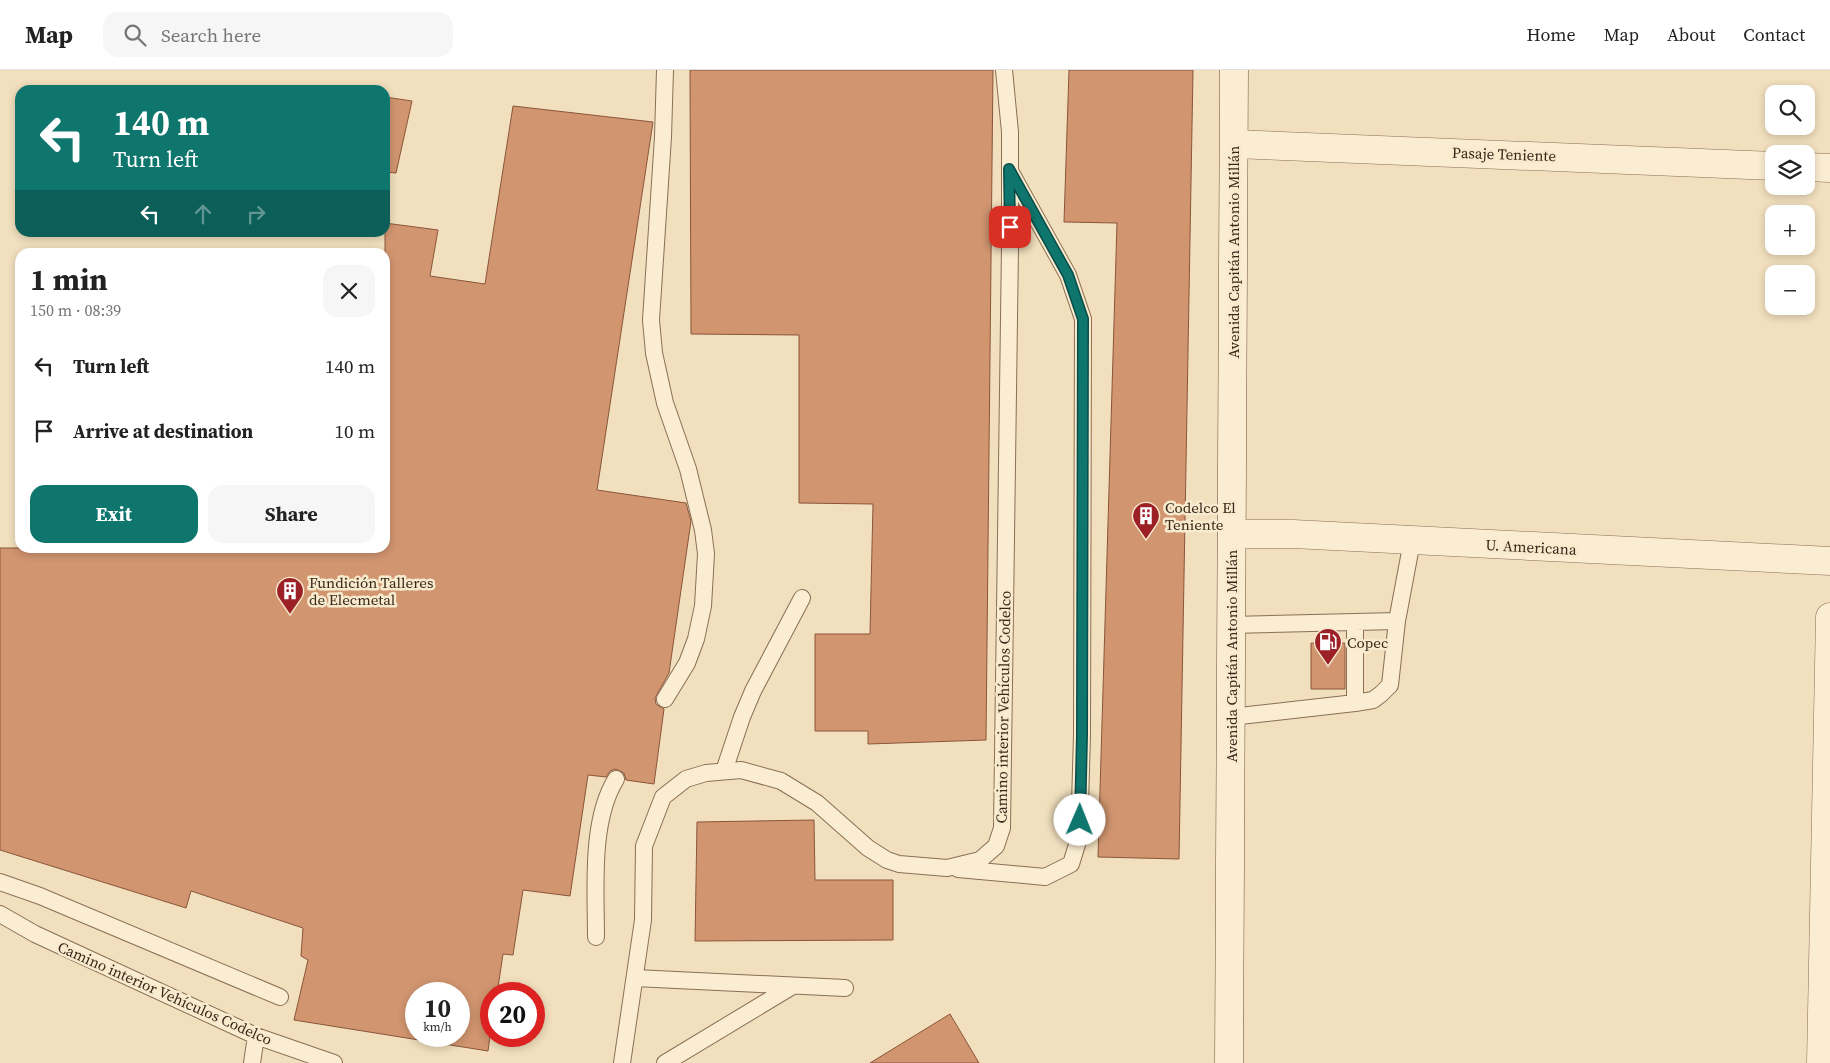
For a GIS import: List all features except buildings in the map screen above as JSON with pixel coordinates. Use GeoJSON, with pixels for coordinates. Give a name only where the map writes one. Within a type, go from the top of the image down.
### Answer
{"type":"FeatureCollection","features":[{"type":"Feature","properties":{"kind":"street","name":"Avenida Capitán Antonio Millán"},"geometry":{"type":"LineString","coordinates":[[1229,1063],[1234,70]]}},
{"type":"Feature","properties":{"kind":"street","name":"Pasaje Teniente"},"geometry":{"type":"LineString","coordinates":[[1234,144],[1765,166]]}},
{"type":"Feature","properties":{"kind":"street"},"geometry":{"type":"LineString","coordinates":[[1815,167],[1830,168]]}},
{"type":"Feature","properties":{"kind":"street","name":"U. Americana"},"geometry":{"type":"LineString","coordinates":[[1232,534],[1293,534],[1830,562]]}},
{"type":"Feature","properties":{"kind":"street"},"geometry":{"type":"LineString","coordinates":[[1822,1063],[1826,996],[1830,617]]}},
{"type":"Feature","properties":{"kind":"lane"},"geometry":{"type":"LineString","coordinates":[[665,70],[663,137],[651,320],[654,353],[665,403],[688,469],[703,530],[706,554],[703,606],[696,639],[688,663],[665,699]]}},
{"type":"Feature","properties":{"kind":"lane","name":"Camino interior Vehículos Codelco"},"geometry":{"type":"LineString","coordinates":[[622,1063],[643,920],[644,846],[663,796],[686,779],[724,771],[741,770],[781,781],[798,790],[830,814],[868,848],[887,860],[914,866],[947,868],[980,860],[996,846],[1002,828],[1010,246],[1010,132],[1004,70]]}},
{"type":"Feature","properties":{"kind":"lane"},"geometry":{"type":"LineString","coordinates":[[947,868],[1046,877],[1071,864],[1080,838],[1083,319],[1068,275],[1009,169]]}},
{"type":"Feature","properties":{"kind":"lane"},"geometry":{"type":"LineString","coordinates":[[1231,717],[1355,703],[1373,700],[1381,694],[1390,685],[1397,621],[1412,541]]}},
{"type":"Feature","properties":{"kind":"lane"},"geometry":{"type":"LineString","coordinates":[[724,771],[753,691],[802,598]]}},
{"type":"Feature","properties":{"kind":"lane"},"geometry":{"type":"LineString","coordinates":[[1231,625],[1397,621]]}},
{"type":"Feature","properties":{"kind":"lane"},"geometry":{"type":"LineString","coordinates":[[1355,622],[1355,703]]}},
{"type":"Feature","properties":{"kind":"lane"},"geometry":{"type":"LineString","coordinates":[[596,937],[596,857],[601,819],[616,779]]}},
{"type":"Feature","properties":{"kind":"lane"},"geometry":{"type":"LineString","coordinates":[[0,882],[40,896],[280,997]]}},
{"type":"Feature","properties":{"kind":"lane","name":"Camino interior Vehículos Codelco"},"geometry":{"type":"LineString","coordinates":[[0,914],[34,934],[256,1036],[334,1063]]}},
{"type":"Feature","properties":{"kind":"lane"},"geometry":{"type":"LineString","coordinates":[[635,978],[791,987],[845,988]]}},
{"type":"Feature","properties":{"kind":"lane"},"geometry":{"type":"LineString","coordinates":[[665,1063],[791,987]]}},
{"type":"Feature","properties":{"kind":"lane"},"geometry":{"type":"LineString","coordinates":[[252,1063],[256,1036]]}},
{"type":"Feature","properties":{"kind":"place","name":"Codelco El Teniente"},"geometry":{"type":"Point","coordinates":[1146,540]}},
{"type":"Feature","properties":{"kind":"place","name":"Fundición Talleres de Elecmetal"},"geometry":{"type":"Point","coordinates":[290,615]}},
{"type":"Feature","properties":{"kind":"place","name":"Copec"},"geometry":{"type":"Point","coordinates":[1328,666]}},
{"type":"Feature","properties":{"kind":"route"},"geometry":{"type":"LineString","coordinates":[[1010,227],[1009,169],[1053,244],[1068,275],[1083,319],[1080,820]]}}]}
